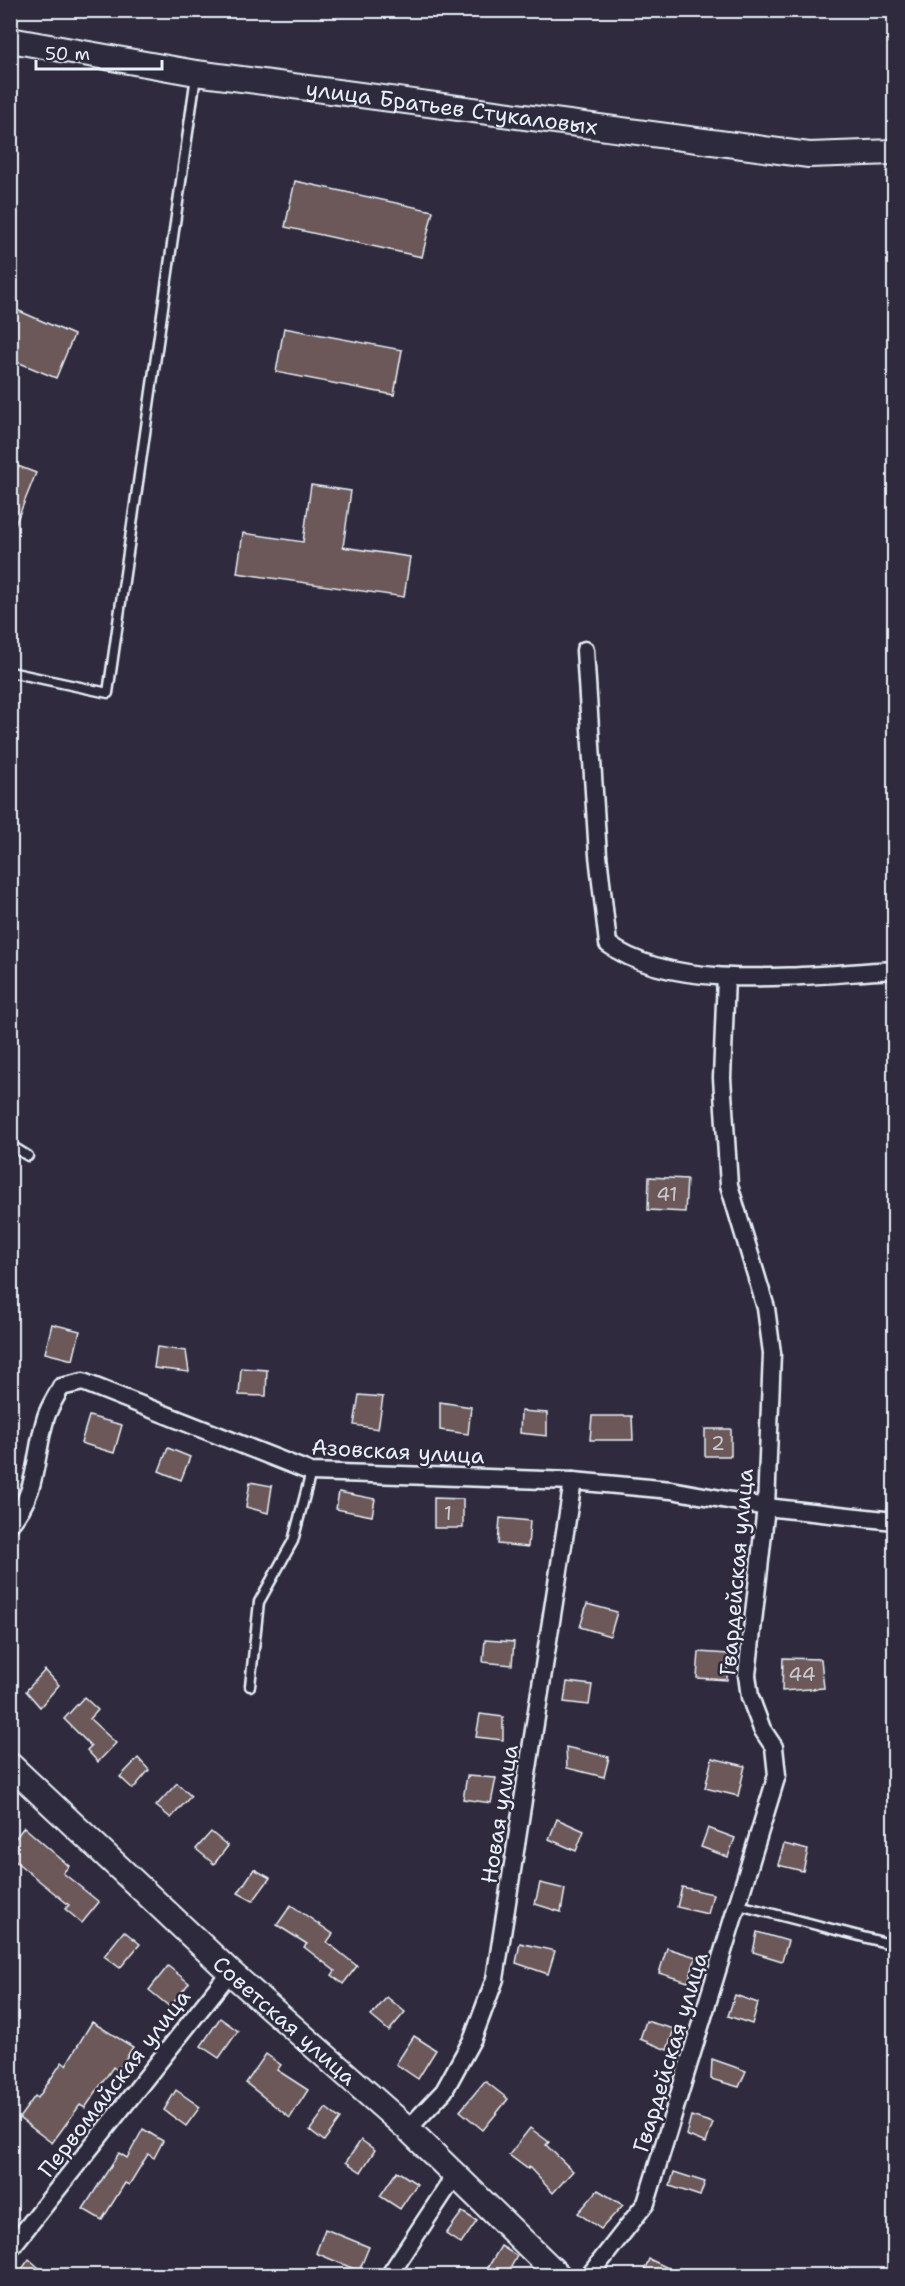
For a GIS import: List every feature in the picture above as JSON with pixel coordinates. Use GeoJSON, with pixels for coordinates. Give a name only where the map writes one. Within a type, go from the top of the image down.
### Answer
{"type":"FeatureCollection","features":[{"type":"Feature","properties":{"kind":"street","name":"улица Братьев Стукаловых"},"geometry":{"type":"LineString","coordinates":[[10,40],[196,73],[809,155],[894,152]]}},
{"type":"Feature","properties":{"kind":"street"},"geometry":{"type":"LineString","coordinates":[[585,650],[598,855],[608,944],[622,955],[659,967],[726,977],[894,970]]}},
{"type":"Feature","properties":{"kind":"street","name":"Гвардейская улица"},"geometry":{"type":"LineString","coordinates":[[589,2276],[646,2203],[740,1905],[777,1775],[774,1747],[762,1729],[750,1696],[747,1675],[766,1507],[772,1353],[766,1308],[729,1185],[722,1078],[726,977]]}},
{"type":"Feature","properties":{"kind":"street","name":"Азовская улица"},"geometry":{"type":"LineString","coordinates":[[10,1524],[22,1510],[39,1462],[46,1416],[61,1387],[83,1382],[311,1472],[573,1481],[671,1490],[766,1507],[894,1521]]}},
{"type":"Feature","properties":{"kind":"street","name":"Новая улица"},"geometry":{"type":"LineString","coordinates":[[408,2129],[444,2091],[473,2038],[495,1979],[573,1481]]}},
{"type":"Feature","properties":{"kind":"street","name":"Советская улица"},"geometry":{"type":"LineString","coordinates":[[10,1765],[230,1972],[408,2129],[559,2276]]}},
{"type":"Feature","properties":{"kind":"street","name":"Первомайская улица"},"geometry":{"type":"LineString","coordinates":[[10,2249],[230,1972]]}},
{"type":"Feature","properties":{"kind":"street"},"geometry":{"type":"LineString","coordinates":[[389,2276],[456,2174]]}},
{"type":"Feature","properties":{"kind":"lane"},"geometry":{"type":"LineString","coordinates":[[10,672],[108,693],[196,73]]}},
{"type":"Feature","properties":{"kind":"lane"},"geometry":{"type":"LineString","coordinates":[[10,1145],[28,1156]]}},
{"type":"Feature","properties":{"kind":"lane"},"geometry":{"type":"LineString","coordinates":[[250,1686],[259,1602],[293,1541],[311,1472]]}},
{"type":"Feature","properties":{"kind":"lane"},"geometry":{"type":"LineString","coordinates":[[740,1905],[894,1945]]}},
{"type":"Feature","properties":{"kind":"building"},"geometry":{"type":"Polygon","coordinates":[[[295,181],[433,211],[422,257],[285,227],[295,181]]]}},
{"type":"Feature","properties":{"kind":"building"},"geometry":{"type":"Polygon","coordinates":[[[10,307],[74,335],[56,378],[10,359],[10,307]]]}},
{"type":"Feature","properties":{"kind":"building"},"geometry":{"type":"Polygon","coordinates":[[[284,328],[402,350],[394,395],[276,372],[284,328]]]}},
{"type":"Feature","properties":{"kind":"building"},"geometry":{"type":"Polygon","coordinates":[[[10,463],[36,473],[11,535],[10,534],[10,463]]]}},
{"type":"Feature","properties":{"kind":"building"},"geometry":{"type":"Polygon","coordinates":[[[311,485],[351,491],[343,547],[410,557],[404,597],[237,573],[243,533],[303,542],[311,485]]]}},
{"type":"Feature","properties":{"kind":"building"},"geometry":{"type":"Polygon","coordinates":[[[649,1177],[687,1179],[685,1212],[648,1210],[649,1177]]]}},
{"type":"Feature","properties":{"kind":"building"},"geometry":{"type":"Polygon","coordinates":[[[52,1324],[80,1331],[73,1360],[45,1353],[52,1324]]]}},
{"type":"Feature","properties":{"kind":"building"},"geometry":{"type":"Polygon","coordinates":[[[157,1347],[186,1351],[189,1372],[154,1368],[157,1347]]]}},
{"type":"Feature","properties":{"kind":"building"},"geometry":{"type":"Polygon","coordinates":[[[241,1368],[267,1370],[266,1396],[239,1395],[241,1368]]]}},
{"type":"Feature","properties":{"kind":"building"},"geometry":{"type":"Polygon","coordinates":[[[359,1395],[383,1397],[378,1429],[354,1425],[359,1395]]]}},
{"type":"Feature","properties":{"kind":"building"},"geometry":{"type":"Polygon","coordinates":[[[440,1402],[471,1407],[468,1434],[440,1430],[440,1402]]]}},
{"type":"Feature","properties":{"kind":"building"},"geometry":{"type":"Polygon","coordinates":[[[521,1411],[547,1413],[547,1436],[520,1433],[521,1411]]]}},
{"type":"Feature","properties":{"kind":"building"},"geometry":{"type":"Polygon","coordinates":[[[89,1416],[122,1425],[114,1453],[81,1443],[89,1416]]]}},
{"type":"Feature","properties":{"kind":"building"},"geometry":{"type":"Polygon","coordinates":[[[592,1416],[632,1416],[633,1440],[590,1440],[592,1416]]]}},
{"type":"Feature","properties":{"kind":"building"},"geometry":{"type":"Polygon","coordinates":[[[705,1429],[731,1429],[731,1456],[705,1456],[705,1429]]]}},
{"type":"Feature","properties":{"kind":"building"},"geometry":{"type":"Polygon","coordinates":[[[168,1448],[190,1457],[181,1480],[159,1471],[168,1448]]]}},
{"type":"Feature","properties":{"kind":"building"},"geometry":{"type":"Polygon","coordinates":[[[250,1482],[272,1486],[268,1513],[246,1507],[250,1482]]]}},
{"type":"Feature","properties":{"kind":"building"},"geometry":{"type":"Polygon","coordinates":[[[339,1492],[375,1499],[372,1516],[336,1509],[339,1492]]]}},
{"type":"Feature","properties":{"kind":"building"},"geometry":{"type":"Polygon","coordinates":[[[434,1498],[463,1499],[463,1528],[434,1528],[434,1498]]]}},
{"type":"Feature","properties":{"kind":"building"},"geometry":{"type":"Polygon","coordinates":[[[500,1518],[530,1521],[528,1547],[498,1544],[500,1518]]]}},
{"type":"Feature","properties":{"kind":"building"},"geometry":{"type":"Polygon","coordinates":[[[587,1604],[617,1612],[610,1636],[580,1627],[587,1604]]]}},
{"type":"Feature","properties":{"kind":"building"},"geometry":{"type":"Polygon","coordinates":[[[485,1640],[514,1642],[512,1665],[483,1662],[485,1640]]]}},
{"type":"Feature","properties":{"kind":"building"},"geometry":{"type":"Polygon","coordinates":[[[699,1652],[728,1654],[727,1680],[697,1678],[699,1652]]]}},
{"type":"Feature","properties":{"kind":"building"},"geometry":{"type":"Polygon","coordinates":[[[783,1658],[821,1659],[824,1688],[782,1691],[783,1658]]]}},
{"type":"Feature","properties":{"kind":"building"},"geometry":{"type":"Polygon","coordinates":[[[45,1670],[59,1685],[40,1707],[26,1691],[45,1670]]]}},
{"type":"Feature","properties":{"kind":"building"},"geometry":{"type":"Polygon","coordinates":[[[567,1682],[592,1685],[589,1705],[564,1702],[567,1682]]]}},
{"type":"Feature","properties":{"kind":"building"},"geometry":{"type":"Polygon","coordinates":[[[84,1697],[98,1710],[90,1719],[116,1743],[98,1762],[87,1750],[91,1746],[64,1719],[84,1697]]]}},
{"type":"Feature","properties":{"kind":"building"},"geometry":{"type":"Polygon","coordinates":[[[480,1714],[503,1717],[503,1740],[476,1737],[480,1714]]]}},
{"type":"Feature","properties":{"kind":"building"},"geometry":{"type":"Polygon","coordinates":[[[566,1747],[609,1757],[604,1777],[567,1768],[566,1747]]]}},
{"type":"Feature","properties":{"kind":"building"},"geometry":{"type":"Polygon","coordinates":[[[138,1758],[149,1770],[133,1789],[120,1777],[138,1758]]]}},
{"type":"Feature","properties":{"kind":"building"},"geometry":{"type":"Polygon","coordinates":[[[712,1758],[745,1766],[738,1796],[705,1788],[712,1758]]]}},
{"type":"Feature","properties":{"kind":"building"},"geometry":{"type":"Polygon","coordinates":[[[467,1776],[496,1778],[491,1803],[463,1799],[467,1776]]]}},
{"type":"Feature","properties":{"kind":"building"},"geometry":{"type":"Polygon","coordinates":[[[177,1783],[191,1796],[171,1818],[156,1806],[177,1783]]]}},
{"type":"Feature","properties":{"kind":"building"},"geometry":{"type":"Polygon","coordinates":[[[557,1819],[584,1831],[576,1851],[549,1839],[557,1819]]]}},
{"type":"Feature","properties":{"kind":"building"},"geometry":{"type":"Polygon","coordinates":[[[24,1827],[69,1866],[63,1873],[99,1902],[82,1923],[65,1909],[69,1905],[10,1857],[10,1845],[24,1827]]]}},
{"type":"Feature","properties":{"kind":"building"},"geometry":{"type":"Polygon","coordinates":[[[708,1828],[735,1838],[728,1857],[701,1847],[708,1828]]]}},
{"type":"Feature","properties":{"kind":"building"},"geometry":{"type":"Polygon","coordinates":[[[211,1832],[228,1846],[214,1864],[196,1849],[211,1832]]]}},
{"type":"Feature","properties":{"kind":"building"},"geometry":{"type":"Polygon","coordinates":[[[784,1844],[808,1850],[803,1871],[778,1865],[784,1844]]]}},
{"type":"Feature","properties":{"kind":"building"},"geometry":{"type":"Polygon","coordinates":[[[254,1869],[270,1878],[253,1901],[238,1893],[254,1869]]]}},
{"type":"Feature","properties":{"kind":"building"},"geometry":{"type":"Polygon","coordinates":[[[540,1883],[565,1889],[561,1912],[535,1904],[540,1883]]]}},
{"type":"Feature","properties":{"kind":"building"},"geometry":{"type":"Polygon","coordinates":[[[682,1887],[713,1894],[708,1914],[677,1907],[682,1887]]]}},
{"type":"Feature","properties":{"kind":"building"},"geometry":{"type":"Polygon","coordinates":[[[291,1905],[333,1934],[327,1942],[357,1966],[343,1984],[332,1975],[335,1971],[304,1947],[307,1944],[277,1925],[291,1905]]]}},
{"type":"Feature","properties":{"kind":"building"},"geometry":{"type":"Polygon","coordinates":[[[124,1931],[140,1944],[120,1968],[104,1956],[124,1931]]]}},
{"type":"Feature","properties":{"kind":"building"},"geometry":{"type":"Polygon","coordinates":[[[757,1932],[788,1941],[782,1961],[753,1952],[757,1932]]]}},
{"type":"Feature","properties":{"kind":"building"},"geometry":{"type":"Polygon","coordinates":[[[520,1943],[555,1951],[548,1974],[516,1963],[520,1943]]]}},
{"type":"Feature","properties":{"kind":"building"},"geometry":{"type":"Polygon","coordinates":[[[667,1948],[696,1957],[688,1982],[659,1973],[667,1948]]]}},
{"type":"Feature","properties":{"kind":"building"},"geometry":{"type":"Polygon","coordinates":[[[168,1966],[189,1983],[170,2007],[149,1990],[168,1966]]]}},
{"type":"Feature","properties":{"kind":"building"},"geometry":{"type":"Polygon","coordinates":[[[735,1995],[758,2003],[752,2024],[728,2016],[735,1995]]]}},
{"type":"Feature","properties":{"kind":"building"},"geometry":{"type":"Polygon","coordinates":[[[387,1997],[405,2012],[389,2031],[371,2016],[387,1997]]]}},
{"type":"Feature","properties":{"kind":"building"},"geometry":{"type":"Polygon","coordinates":[[[220,2018],[238,2031],[219,2058],[201,2046],[220,2018]]]}},
{"type":"Feature","properties":{"kind":"building"},"geometry":{"type":"Polygon","coordinates":[[[646,2021],[674,2029],[667,2050],[640,2039],[646,2021]]]}},
{"type":"Feature","properties":{"kind":"building"},"geometry":{"type":"Polygon","coordinates":[[[92,2022],[133,2047],[118,2071],[113,2067],[85,2108],[80,2105],[52,2143],[19,2118],[35,2096],[38,2098],[62,2062],[66,2065],[92,2022]]]}},
{"type":"Feature","properties":{"kind":"building"},"geometry":{"type":"Polygon","coordinates":[[[414,2036],[436,2050],[418,2079],[396,2064],[414,2036]]]}},
{"type":"Feature","properties":{"kind":"building"},"geometry":{"type":"Polygon","coordinates":[[[266,2054],[281,2065],[277,2070],[308,2090],[290,2118],[246,2083],[266,2054]]]}},
{"type":"Feature","properties":{"kind":"building"},"geometry":{"type":"Polygon","coordinates":[[[712,2059],[746,2071],[739,2087],[711,2079],[712,2059]]]}},
{"type":"Feature","properties":{"kind":"building"},"geometry":{"type":"Polygon","coordinates":[[[485,2081],[508,2099],[483,2130],[460,2111],[485,2081]]]}},
{"type":"Feature","properties":{"kind":"building"},"geometry":{"type":"Polygon","coordinates":[[[176,2090],[200,2107],[186,2126],[164,2110],[176,2090]]]}},
{"type":"Feature","properties":{"kind":"building"},"geometry":{"type":"Polygon","coordinates":[[[326,2108],[340,2119],[324,2141],[310,2130],[326,2108]]]}},
{"type":"Feature","properties":{"kind":"building"},"geometry":{"type":"Polygon","coordinates":[[[691,2116],[713,2123],[706,2143],[686,2135],[691,2116]]]}},
{"type":"Feature","properties":{"kind":"building"},"geometry":{"type":"Polygon","coordinates":[[[530,2128],[549,2142],[546,2145],[573,2171],[553,2193],[529,2167],[528,2169],[509,2155],[530,2128]]]}},
{"type":"Feature","properties":{"kind":"building"},"geometry":{"type":"Polygon","coordinates":[[[143,2129],[163,2141],[154,2158],[148,2154],[129,2185],[125,2183],[102,2220],[83,2209],[119,2153],[127,2158],[143,2129]]]}},
{"type":"Feature","properties":{"kind":"building"},"geometry":{"type":"Polygon","coordinates":[[[361,2140],[375,2150],[361,2172],[346,2162],[361,2140]]]}},
{"type":"Feature","properties":{"kind":"building"},"geometry":{"type":"Polygon","coordinates":[[[397,2171],[417,2184],[400,2209],[380,2196],[397,2171]]]}},
{"type":"Feature","properties":{"kind":"building"},"geometry":{"type":"Polygon","coordinates":[[[674,2172],[705,2182],[700,2196],[670,2186],[674,2172]]]}},
{"type":"Feature","properties":{"kind":"building"},"geometry":{"type":"Polygon","coordinates":[[[598,2190],[623,2205],[601,2229],[578,2213],[598,2190]]]}},
{"type":"Feature","properties":{"kind":"building"},"geometry":{"type":"Polygon","coordinates":[[[462,2212],[477,2221],[461,2244],[446,2234],[462,2212]]]}},
{"type":"Feature","properties":{"kind":"building"},"geometry":{"type":"Polygon","coordinates":[[[325,2229],[369,2247],[359,2271],[316,2253],[325,2229]]]}},
{"type":"Feature","properties":{"kind":"building"},"geometry":{"type":"Polygon","coordinates":[[[501,2246],[517,2256],[506,2276],[499,2276],[487,2269],[501,2246]]]}},
{"type":"Feature","properties":{"kind":"building"},"geometry":{"type":"Polygon","coordinates":[[[29,2259],[48,2276],[17,2276],[29,2259]]]}},
{"type":"Feature","properties":{"kind":"building"},"geometry":{"type":"Polygon","coordinates":[[[649,2259],[685,2276],[642,2276],[649,2259]]]}}]}
